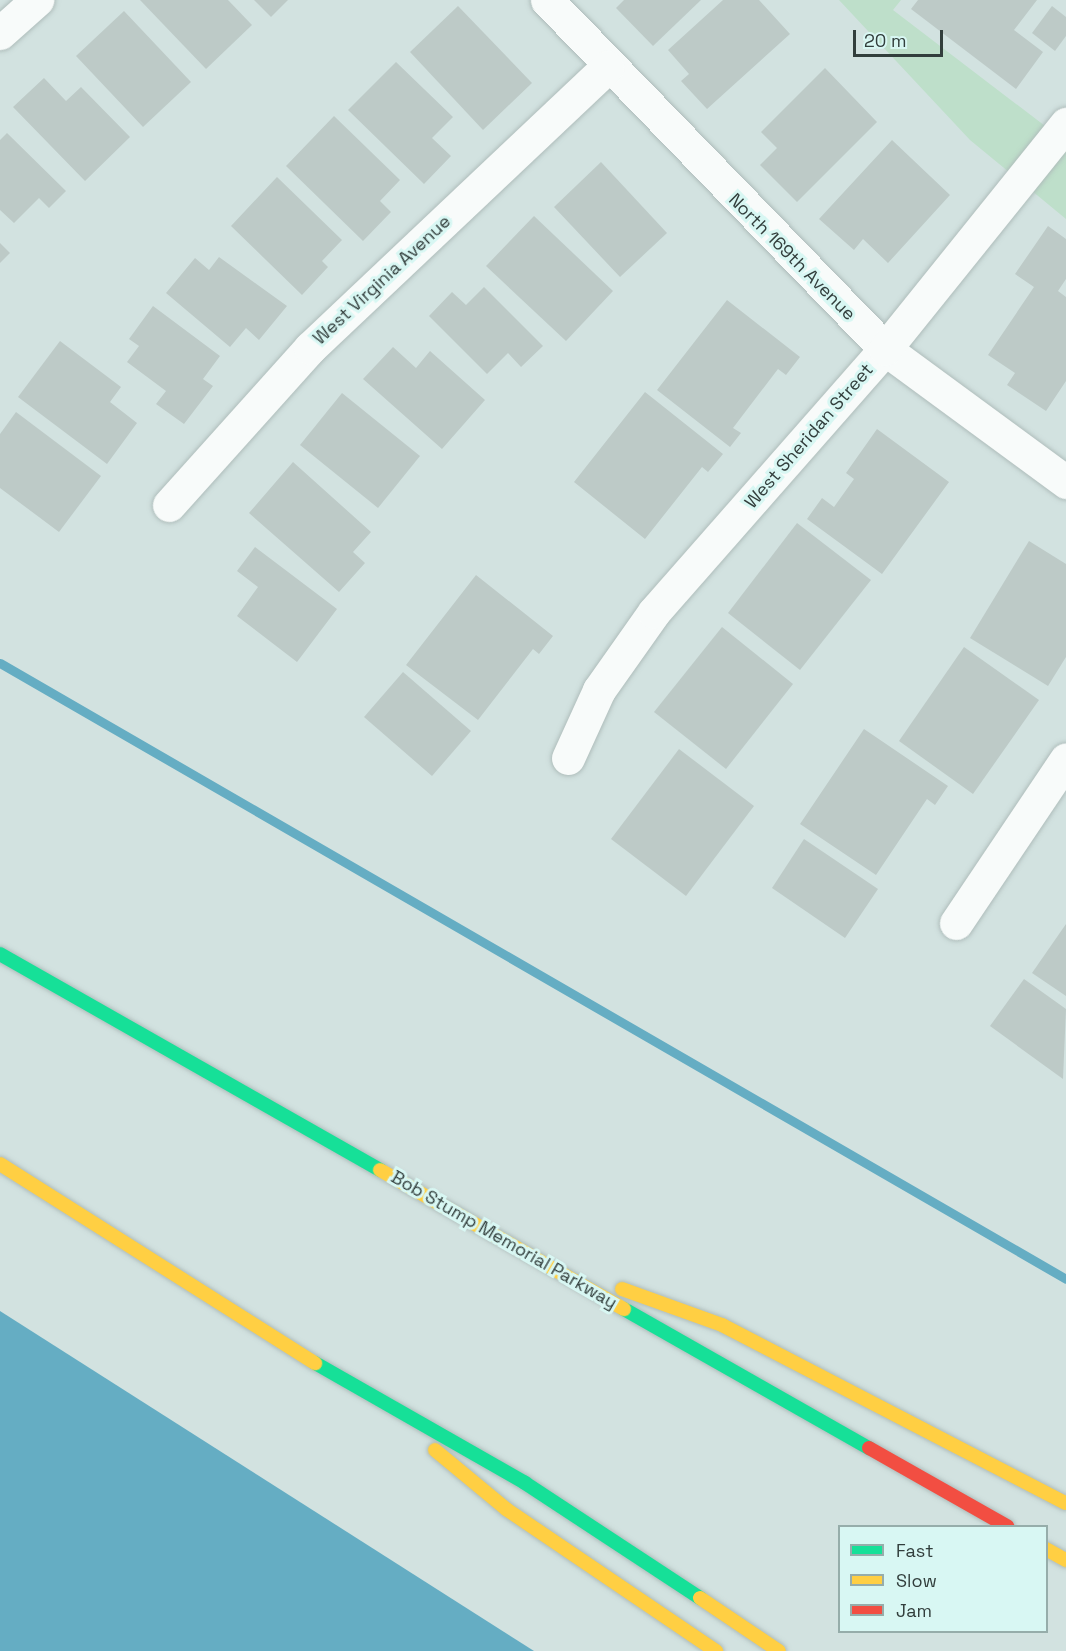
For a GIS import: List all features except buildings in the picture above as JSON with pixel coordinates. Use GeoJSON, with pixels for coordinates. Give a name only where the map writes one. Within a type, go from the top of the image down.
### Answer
{"type":"FeatureCollection","features":[{"type":"Feature","properties":{"kind":"highway","name":"Bob Stump Memorial Parkway"},"geometry":{"type":"LineString","coordinates":[[0,954],[1003,1525]]}},
{"type":"Feature","properties":{"kind":"highway"},"geometry":{"type":"LineString","coordinates":[[0,1164],[378,1403],[525,1483],[779,1651]]}},
{"type":"Feature","properties":{"kind":"highway"},"geometry":{"type":"LineString","coordinates":[[543,1262],[722,1325],[1066,1503]]}},
{"type":"Feature","properties":{"kind":"highway"},"geometry":{"type":"LineString","coordinates":[[378,1403],[506,1509],[716,1651]]}},
{"type":"Feature","properties":{"kind":"highway"},"geometry":{"type":"LineString","coordinates":[[1048,1550],[1066,1560]]}},
{"type":"Feature","properties":{"kind":"street","name":"North 169th Avenue"},"geometry":{"type":"LineString","coordinates":[[547,0],[607,67],[885,349],[1066,482]]}},
{"type":"Feature","properties":{"kind":"street","name":"West Virginia Avenue"},"geometry":{"type":"LineString","coordinates":[[169,505],[310,348],[607,67]]}},
{"type":"Feature","properties":{"kind":"street","name":"West Sheridan Street"},"geometry":{"type":"LineString","coordinates":[[568,758],[599,690],[654,612],[885,349],[1066,124]]}},
{"type":"Feature","properties":{"kind":"street"},"geometry":{"type":"LineString","coordinates":[[956,923],[1066,759]]}},
{"type":"Feature","properties":{"kind":"green space"},"geometry":{"type":"Polygon","coordinates":[[[839,0],[901,0],[893,10],[1066,142],[1066,219],[970,140],[839,0]]]}},
{"type":"Feature","properties":{"kind":"water"},"geometry":{"type":"Polygon","coordinates":[[[0,1311],[534,1651],[0,1651],[0,1311]]]}},
{"type":"Feature","properties":{"kind":"waterway"},"geometry":{"type":"LineString","coordinates":[[0,663],[1066,1279]]}},
{"type":"Feature","properties":{"kind":"traffic: fast"},"geometry":{"type":"LineString","coordinates":[[0,954],[380,1170]]}},
{"type":"Feature","properties":{"kind":"traffic: fast"},"geometry":{"type":"LineString","coordinates":[[624,1309],[869,1448]]}},
{"type":"Feature","properties":{"kind":"traffic: fast"},"geometry":{"type":"LineString","coordinates":[[315,1363],[525,1483],[700,1598]]}},
{"type":"Feature","properties":{"kind":"traffic: slow"},"geometry":{"type":"LineString","coordinates":[[0,1164],[315,1363]]}},
{"type":"Feature","properties":{"kind":"traffic: slow"},"geometry":{"type":"LineString","coordinates":[[380,1170],[624,1309]]}},
{"type":"Feature","properties":{"kind":"traffic: slow"},"geometry":{"type":"LineString","coordinates":[[622,1289],[722,1325],[1066,1503]]}},
{"type":"Feature","properties":{"kind":"traffic: slow"},"geometry":{"type":"LineString","coordinates":[[435,1450],[506,1509],[716,1651]]}},
{"type":"Feature","properties":{"kind":"traffic: slow"},"geometry":{"type":"LineString","coordinates":[[1048,1550],[1066,1560]]}},
{"type":"Feature","properties":{"kind":"traffic: slow"},"geometry":{"type":"LineString","coordinates":[[700,1598],[779,1651]]}},
{"type":"Feature","properties":{"kind":"traffic: jam"},"geometry":{"type":"LineString","coordinates":[[869,1448],[1005,1525]]}}]}
